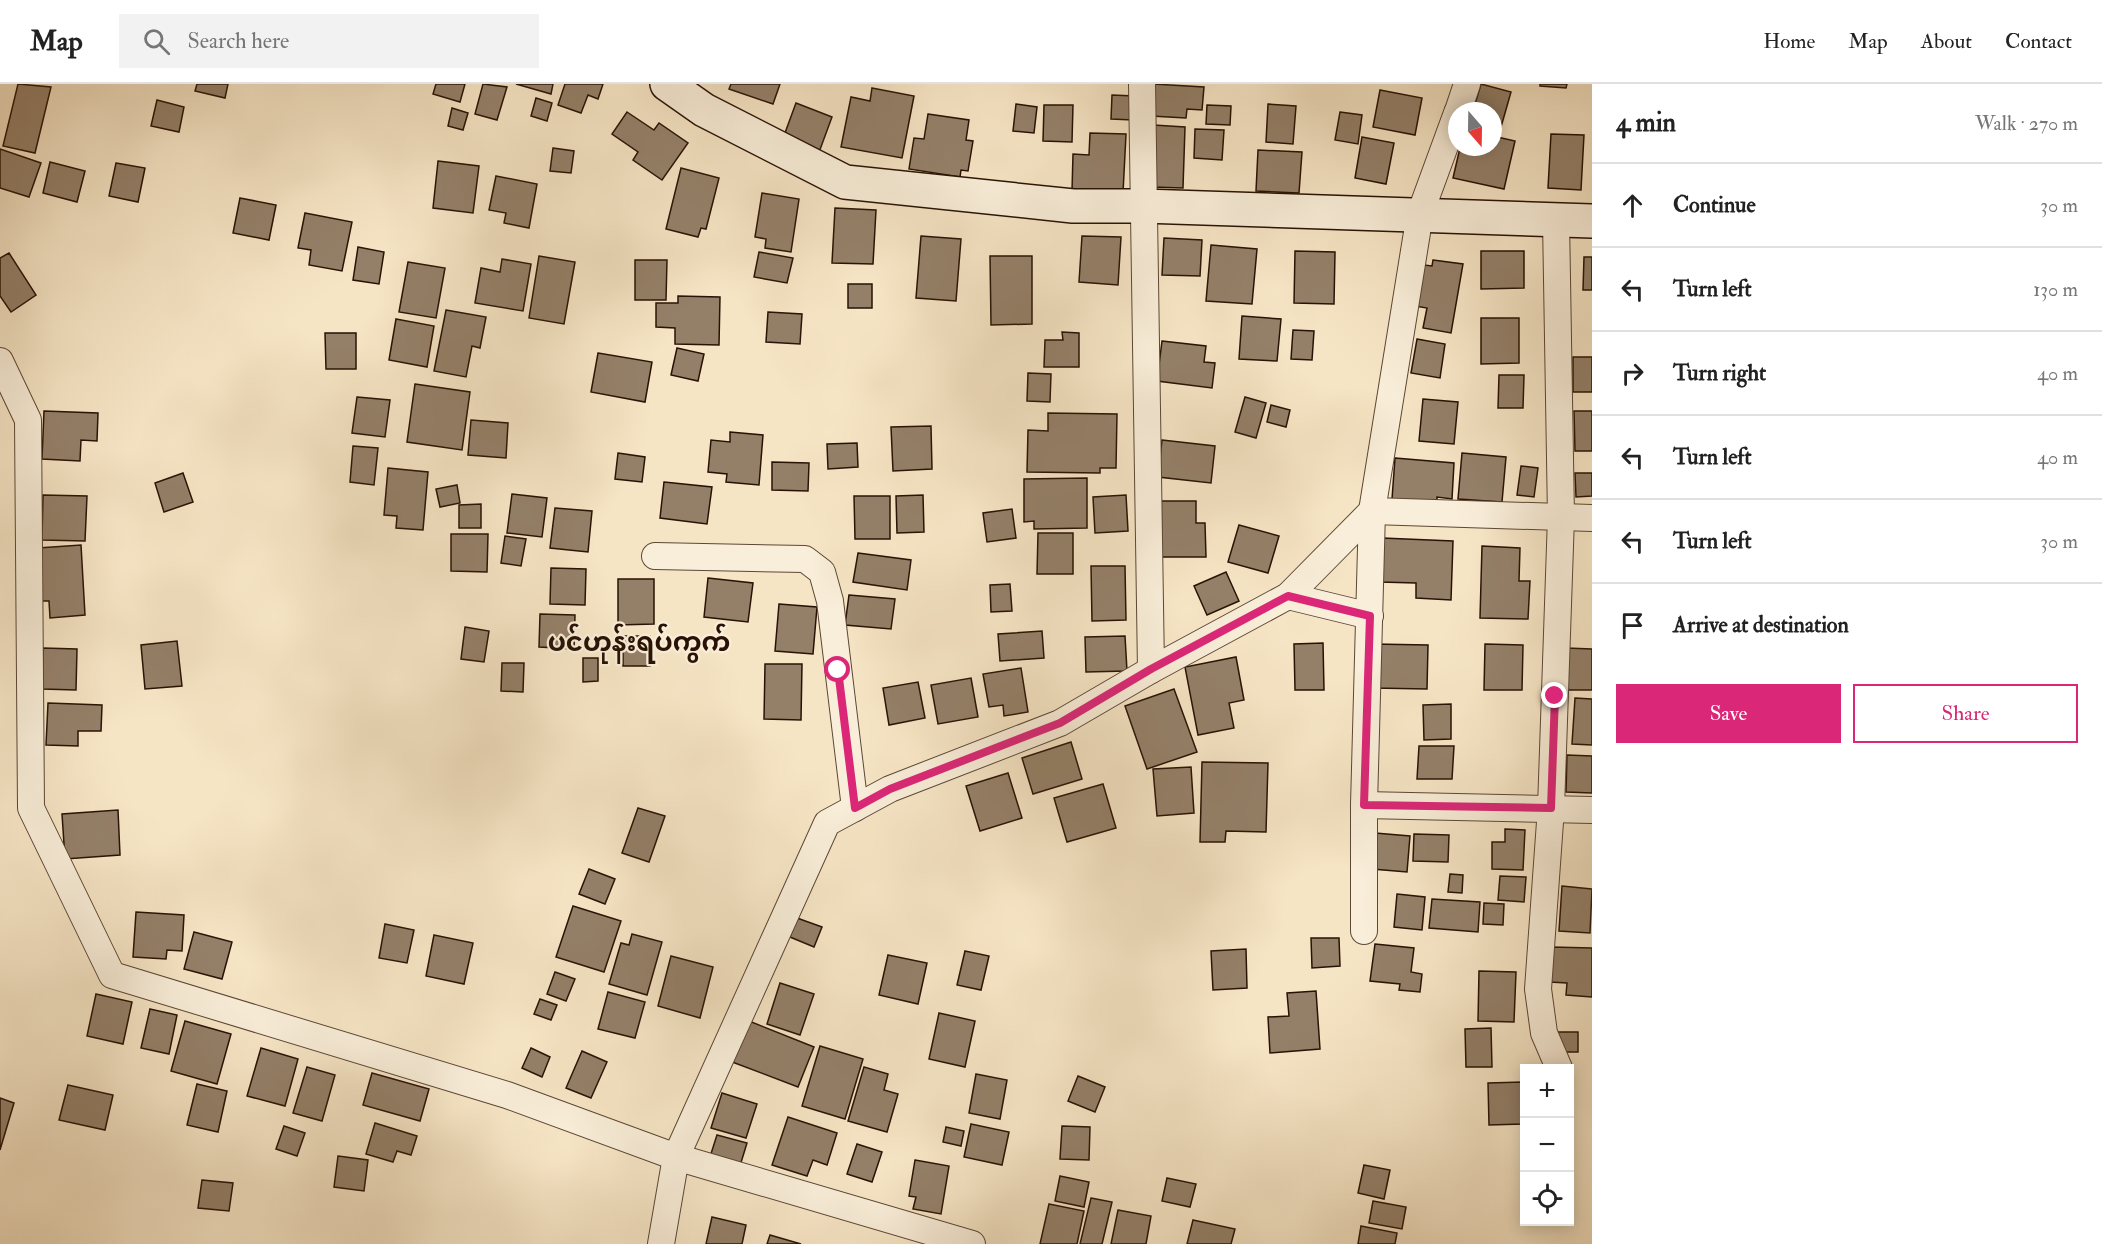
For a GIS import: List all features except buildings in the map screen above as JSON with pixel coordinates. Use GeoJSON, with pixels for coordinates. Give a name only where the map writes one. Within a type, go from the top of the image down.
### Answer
{"type":"FeatureCollection","features":[{"type":"Feature","properties":{"kind":"street"},"geometry":{"type":"LineString","coordinates":[[667,84],[704,110],[845,182],[1073,206],[1143,206],[1592,220]]}},
{"type":"Feature","properties":{"kind":"street"},"geometry":{"type":"LineString","coordinates":[[1142,84],[1151,669]]}},
{"type":"Feature","properties":{"kind":"street"},"geometry":{"type":"LineString","coordinates":[[1461,102],[1467,84]]}},
{"type":"Feature","properties":{"kind":"street"},"geometry":{"type":"LineString","coordinates":[[1364,931],[1364,805],[1372,510],[1420,214],[1448,137]]}},
{"type":"Feature","properties":{"kind":"street"},"geometry":{"type":"LineString","coordinates":[[1556,220],[1561,517],[1551,808],[1538,989],[1544,1034],[1557,1064]]}},
{"type":"Feature","properties":{"kind":"street"},"geometry":{"type":"LineString","coordinates":[[0,361],[28,420],[31,808],[112,975],[507,1095],[676,1157],[972,1244]]}},
{"type":"Feature","properties":{"kind":"street"},"geometry":{"type":"LineString","coordinates":[[662,1244],[676,1157],[826,823],[890,789],[1060,723],[1151,669],[1288,596],[1372,510],[1592,518]]}},
{"type":"Feature","properties":{"kind":"street"},"geometry":{"type":"LineString","coordinates":[[655,556],[805,559],[822,572],[830,601],[855,808]]}},
{"type":"Feature","properties":{"kind":"street"},"geometry":{"type":"LineString","coordinates":[[1288,596],[1370,616]]}},
{"type":"Feature","properties":{"kind":"street"},"geometry":{"type":"LineString","coordinates":[[1364,805],[1592,810]]}},
{"type":"Feature","properties":{"kind":"district","name":"ပင်ဟုန်းရပ်ကွက်"},"geometry":{"type":"Point","coordinates":[639,642]}},
{"type":"Feature","properties":{"kind":"route"},"geometry":{"type":"LineString","coordinates":[[838,670],[855,808],[890,789],[1060,723],[1151,669],[1288,596],[1370,616],[1364,805],[1551,808],[1555,696]]}}]}
